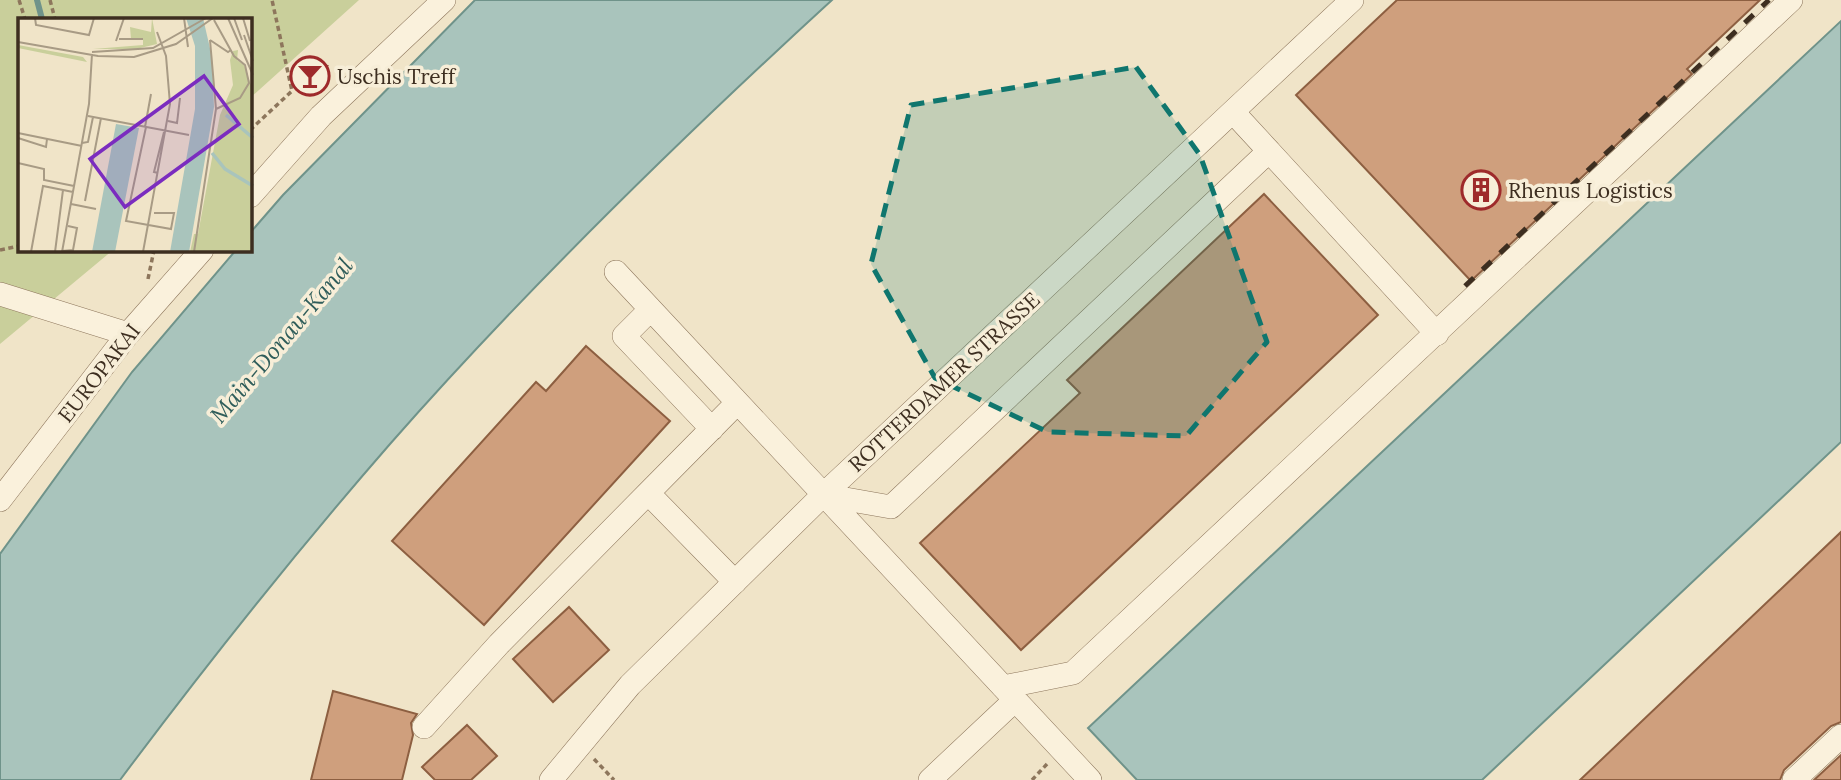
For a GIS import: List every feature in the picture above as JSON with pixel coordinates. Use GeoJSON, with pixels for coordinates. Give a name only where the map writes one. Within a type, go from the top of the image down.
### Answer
{"type":"FeatureCollection","features":[{"type":"Feature","properties":{"kind":"street"},"geometry":{"type":"LineString","coordinates":[[252,194],[321,116],[444,0]]}},
{"type":"Feature","properties":{"kind":"street","name":"ROTTERDAMER STRASSE"},"geometry":{"type":"LineString","coordinates":[[551,780],[630,685],[823,495],[1352,0]]}},
{"type":"Feature","properties":{"kind":"street"},"geometry":{"type":"LineString","coordinates":[[930,780],[1009,694],[1073,673],[1791,0]]}},
{"type":"Feature","properties":{"kind":"street"},"geometry":{"type":"LineString","coordinates":[[1233,112],[1437,334]]}},
{"type":"Feature","properties":{"kind":"street"},"geometry":{"type":"LineString","coordinates":[[823,495],[891,508],[1269,151]]}},
{"type":"Feature","properties":{"kind":"street","name":"EUROPAKAI"},"geometry":{"type":"LineString","coordinates":[[0,500],[128,334],[200,252]]}},
{"type":"Feature","properties":{"kind":"street"},"geometry":{"type":"LineString","coordinates":[[616,272],[1090,780]]}},
{"type":"Feature","properties":{"kind":"street"},"geometry":{"type":"LineString","coordinates":[[0,294],[128,334]]}},
{"type":"Feature","properties":{"kind":"street"},"geometry":{"type":"LineString","coordinates":[[650,310],[624,336],[712,429]]}},
{"type":"Feature","properties":{"kind":"street"},"geometry":{"type":"LineString","coordinates":[[424,727],[499,644],[737,403]]}},
{"type":"Feature","properties":{"kind":"street"},"geometry":{"type":"LineString","coordinates":[[648,493],[734,582]]}},
{"type":"Feature","properties":{"kind":"street"},"geometry":{"type":"LineString","coordinates":[[1794,780],[1841,736]]}},
{"type":"Feature","properties":{"kind":"path"},"geometry":{"type":"LineString","coordinates":[[19,0],[25,18]]}},
{"type":"Feature","properties":{"kind":"path"},"geometry":{"type":"LineString","coordinates":[[50,0],[55,18]]}},
{"type":"Feature","properties":{"kind":"path"},"geometry":{"type":"LineString","coordinates":[[252,128],[292,91],[272,0]]}},
{"type":"Feature","properties":{"kind":"path"},"geometry":{"type":"LineString","coordinates":[[0,250],[18,246]]}},
{"type":"Feature","properties":{"kind":"path"},"geometry":{"type":"LineString","coordinates":[[580,744],[614,780]]}},
{"type":"Feature","properties":{"kind":"highlighted area"},"geometry":{"type":"Polygon","coordinates":[[[1136,67],[1200,155],[1267,342],[1186,436],[1048,432],[935,378],[871,264],[911,105],[1136,67]]]}},
{"type":"Feature","properties":{"kind":"green space"},"geometry":{"type":"Polygon","coordinates":[[[0,0],[359,0],[252,96],[252,18],[18,18],[18,252],[111,252],[0,344],[0,0]]]}},
{"type":"Feature","properties":{"kind":"water","name":"Main-Donau-Kanal"},"geometry":{"type":"Polygon","coordinates":[[[475,0],[832,0],[605,216],[442,386],[285,568],[120,780],[0,780],[0,554],[132,372],[234,252],[252,252],[252,231],[283,195],[475,0]]]}},
{"type":"Feature","properties":{"kind":"water"},"geometry":{"type":"Polygon","coordinates":[[[1841,21],[1841,442],[1482,780],[1137,780],[1088,728],[1841,21]]]}},
{"type":"Feature","properties":{"kind":"building","name":"Rhenus Logistics"},"geometry":{"type":"Polygon","coordinates":[[[1397,0],[1760,0],[1687,69],[1692,74],[1471,281],[1296,95],[1397,0]]]}},
{"type":"Feature","properties":{"kind":"building"},"geometry":{"type":"Polygon","coordinates":[[[306,61],[327,66],[309,80],[303,80],[298,77],[296,69],[306,61]]]}},
{"type":"Feature","properties":{"kind":"building"},"geometry":{"type":"Polygon","coordinates":[[[1264,194],[1378,315],[1021,650],[920,543],[1080,393],[1067,380],[1264,194]]]}},
{"type":"Feature","properties":{"kind":"building"},"geometry":{"type":"Polygon","coordinates":[[[586,346],[670,421],[484,625],[392,541],[536,382],[546,391],[586,346]]]}},
{"type":"Feature","properties":{"kind":"building"},"geometry":{"type":"Polygon","coordinates":[[[1841,532],[1841,722],[1831,726],[1784,770],[1780,780],[1580,780],[1841,532]]]}},
{"type":"Feature","properties":{"kind":"building"},"geometry":{"type":"Polygon","coordinates":[[[569,607],[609,650],[553,702],[513,659],[569,607]]]}},
{"type":"Feature","properties":{"kind":"building"},"geometry":{"type":"Polygon","coordinates":[[[333,691],[417,714],[411,723],[413,735],[402,780],[311,780],[333,691]]]}},
{"type":"Feature","properties":{"kind":"building"},"geometry":{"type":"Polygon","coordinates":[[[467,725],[497,756],[471,780],[435,780],[422,767],[467,725]]]}},
{"type":"Feature","properties":{"kind":"building"},"geometry":{"type":"Polygon","coordinates":[[[1841,755],[1841,780],[1814,780],[1841,755]]]}},
{"type":"Feature","properties":{"kind":"waterway"},"geometry":{"type":"LineString","coordinates":[[37,0],[42,18]]}},
{"type":"Feature","properties":{"kind":"railway"},"geometry":{"type":"LineString","coordinates":[[1465,286],[1769,0]]}},
{"type":"Feature","properties":{"kind":"place","name":"Uschis Treff"},"geometry":{"type":"Point","coordinates":[310,76]}},
{"type":"Feature","properties":{"kind":"place","name":"Rhenus Logistics"},"geometry":{"type":"Point","coordinates":[1481,190]}}]}
